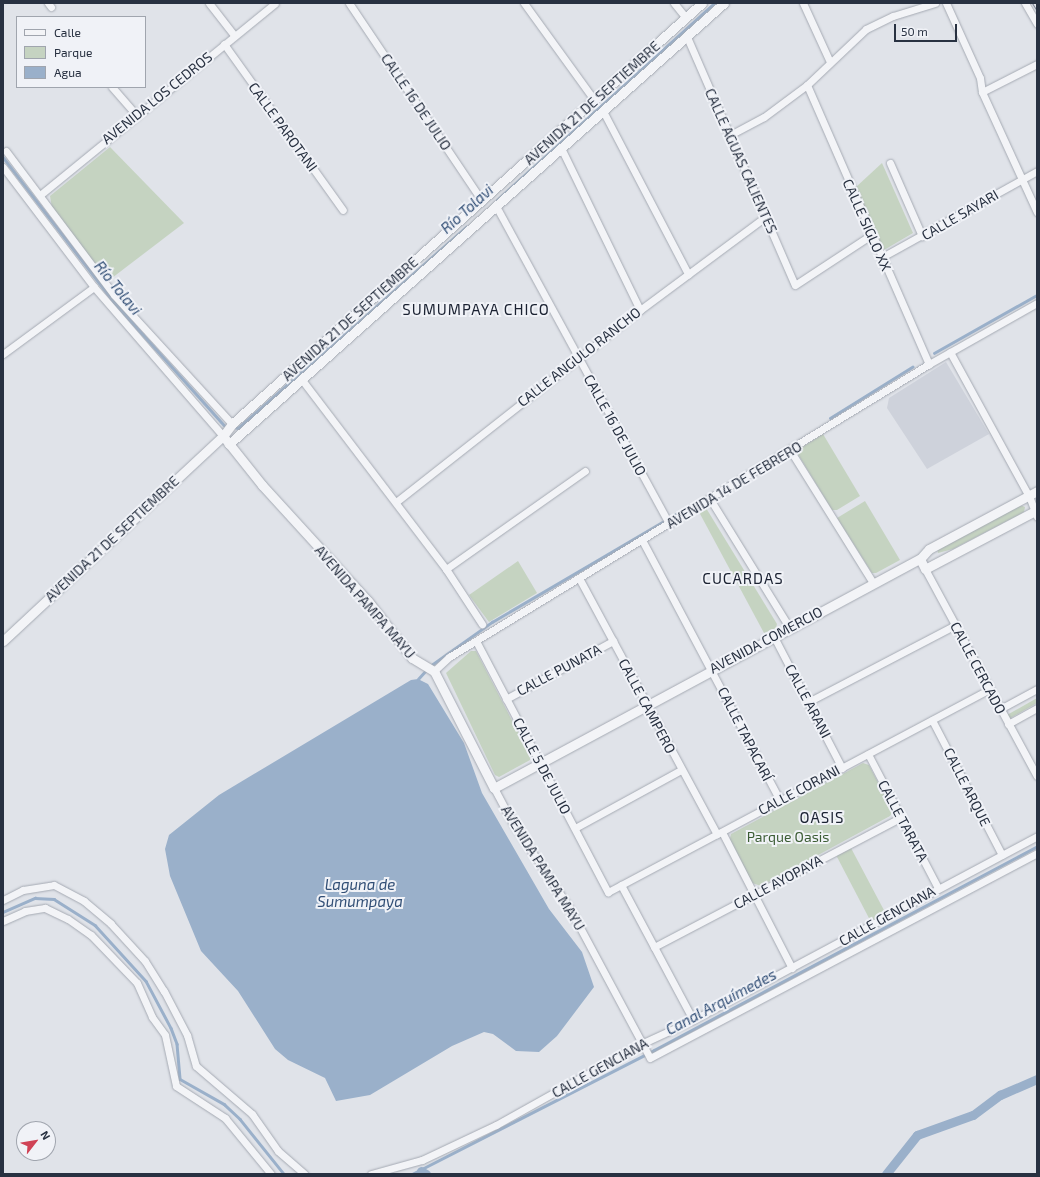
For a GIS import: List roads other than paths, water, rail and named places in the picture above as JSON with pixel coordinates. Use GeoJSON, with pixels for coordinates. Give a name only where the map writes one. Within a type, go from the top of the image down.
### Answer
{"type":"FeatureCollection","features":[{"type":"Feature","properties":{"kind":"street"},"geometry":{"type":"LineString","coordinates":[[209,3],[234,36]]}},
{"type":"Feature","properties":{"kind":"street","name":"AVENIDA LOS CEDROS"},"geometry":{"type":"LineString","coordinates":[[40,195],[136,115],[275,3]]}},
{"type":"Feature","properties":{"kind":"street","name":"CALLE 16 DE JULIO"},"geometry":{"type":"LineString","coordinates":[[349,3],[482,201]]}},
{"type":"Feature","properties":{"kind":"street"},"geometry":{"type":"LineString","coordinates":[[524,3],[595,101]]}},
{"type":"Feature","properties":{"kind":"street"},"geometry":{"type":"LineString","coordinates":[[674,3],[686,18]]}},
{"type":"Feature","properties":{"kind":"street","name":"AVENIDA 21 DE SEPTIEMBRE"},"geometry":{"type":"LineString","coordinates":[[3,641],[223,436],[232,424],[595,101],[702,3]]}},
{"type":"Feature","properties":{"kind":"street","name":"AVENIDA 21 DE SEPTIEMBRE"},"geometry":{"type":"LineString","coordinates":[[229,444],[604,113],[724,3]]}},
{"type":"Feature","properties":{"kind":"street"},"geometry":{"type":"LineString","coordinates":[[803,3],[830,62]]}},
{"type":"Feature","properties":{"kind":"street"},"geometry":{"type":"LineString","coordinates":[[730,134],[764,117],[807,85],[866,29],[893,16],[934,3]]}},
{"type":"Feature","properties":{"kind":"street"},"geometry":{"type":"LineString","coordinates":[[946,3],[980,78],[982,92],[1037,212]]}},
{"type":"Feature","properties":{"kind":"street"},"geometry":{"type":"LineString","coordinates":[[1025,3],[1037,24]]}},
{"type":"Feature","properties":{"kind":"street","name":"CALLE AGUAS CALIENTES"},"geometry":{"type":"LineString","coordinates":[[686,37],[730,134],[795,285],[871,235]]}},
{"type":"Feature","properties":{"kind":"street","name":"CALLE PAROTANI"},"geometry":{"type":"LineString","coordinates":[[224,44],[343,210]]}},
{"type":"Feature","properties":{"kind":"street"},"geometry":{"type":"LineString","coordinates":[[982,92],[1037,64]]}},
{"type":"Feature","properties":{"kind":"street","name":"CALLE SIGLO XX"},"geometry":{"type":"LineString","coordinates":[[807,85],[871,235],[929,364]]}},
{"type":"Feature","properties":{"kind":"street"},"geometry":{"type":"LineString","coordinates":[[113,88],[136,115]]}},
{"type":"Feature","properties":{"kind":"street"},"geometry":{"type":"LineString","coordinates":[[604,113],[688,274]]}},
{"type":"Feature","properties":{"kind":"street"},"geometry":{"type":"LineString","coordinates":[[562,150],[640,310]]}},
{"type":"Feature","properties":{"kind":"street"},"geometry":{"type":"LineString","coordinates":[[6,151],[114,295],[232,424]]}},
{"type":"Feature","properties":{"kind":"street"},"geometry":{"type":"LineString","coordinates":[[890,163],[922,236]]}},
{"type":"Feature","properties":{"kind":"street","name":"AVENIDA PAMPA MAYU"},"geometry":{"type":"LineString","coordinates":[[3,167],[94,287],[223,436],[262,485],[368,601],[412,658],[434,671],[512,822],[569,907],[648,1056]]}},
{"type":"Feature","properties":{"kind":"street","name":"CALLE SAYARI"},"geometry":{"type":"LineString","coordinates":[[882,257],[1037,171]]}},
{"type":"Feature","properties":{"kind":"street","name":"CALLE 16 DE JULIO"},"geometry":{"type":"LineString","coordinates":[[497,208],[668,523]]}},
{"type":"Feature","properties":{"kind":"street","name":"CALLE ANGULO RANCHO"},"geometry":{"type":"LineString","coordinates":[[396,502],[640,310],[766,217]]}},
{"type":"Feature","properties":{"kind":"street"},"geometry":{"type":"LineString","coordinates":[[3,354],[94,287]]}},
{"type":"Feature","properties":{"kind":"street","name":"AVENIDA 14 DE FEBRERO"},"geometry":{"type":"LineString","coordinates":[[434,671],[449,657],[929,364],[1037,304]]}},
{"type":"Feature","properties":{"kind":"street"},"geometry":{"type":"LineString","coordinates":[[925,569],[1036,513],[1033,493],[950,352]]}},
{"type":"Feature","properties":{"kind":"street"},"geometry":{"type":"LineString","coordinates":[[302,380],[446,569],[482,624]]}},
{"type":"Feature","properties":{"kind":"street"},"geometry":{"type":"LineString","coordinates":[[790,450],[873,583]]}},
{"type":"Feature","properties":{"kind":"street"},"geometry":{"type":"LineString","coordinates":[[446,569],[585,471]]}},
{"type":"Feature","properties":{"kind":"street","name":"AVENIDA COMERCIO"},"geometry":{"type":"LineString","coordinates":[[494,788],[712,670],[773,635],[920,559],[928,549],[1033,493]]}},
{"type":"Feature","properties":{"kind":"street"},"geometry":{"type":"LineString","coordinates":[[710,499],[789,627]]}},
{"type":"Feature","properties":{"kind":"street","name":"CALLE TAPACARÍ"},"geometry":{"type":"LineString","coordinates":[[642,540],[780,801]]}},
{"type":"Feature","properties":{"kind":"street","name":"CALLE CERCADO"},"geometry":{"type":"LineString","coordinates":[[920,559],[1037,776]]}},
{"type":"Feature","properties":{"kind":"street","name":"CALLE CAMPERO"},"geometry":{"type":"LineString","coordinates":[[579,578],[682,770],[754,894],[792,968]]}},
{"type":"Feature","properties":{"kind":"street"},"geometry":{"type":"LineString","coordinates":[[808,702],[955,625]]}},
{"type":"Feature","properties":{"kind":"street","name":"CALLE ARANI"},"geometry":{"type":"LineString","coordinates":[[773,635],[842,768]]}},
{"type":"Feature","properties":{"kind":"street","name":"CALLE 5 DE JULIO"},"geometry":{"type":"LineString","coordinates":[[476,641],[608,892]]}},
{"type":"Feature","properties":{"kind":"street","name":"CALLE PUNATA"},"geometry":{"type":"LineString","coordinates":[[506,699],[612,641]]}},
{"type":"Feature","properties":{"kind":"street","name":"CALLE CORANI"},"geometry":{"type":"LineString","coordinates":[[608,892],[990,689]]}},
{"type":"Feature","properties":{"kind":"street"},"geometry":{"type":"LineString","coordinates":[[1000,709],[1037,689]]}},
{"type":"Feature","properties":{"kind":"street"},"geometry":{"type":"LineString","coordinates":[[1008,724],[1037,708]]}},
{"type":"Feature","properties":{"kind":"street","name":"CALLE ARQUE"},"geometry":{"type":"LineString","coordinates":[[932,720],[1002,855]]}},
{"type":"Feature","properties":{"kind":"street","name":"CALLE TARATA"},"geometry":{"type":"LineString","coordinates":[[868,754],[938,888]]}},
{"type":"Feature","properties":{"kind":"street"},"geometry":{"type":"LineString","coordinates":[[574,828],[682,770]]}},
{"type":"Feature","properties":{"kind":"street","name":"CALLE AYOPAYA"},"geometry":{"type":"LineString","coordinates":[[654,947],[902,817]]}},
{"type":"Feature","properties":{"kind":"street","name":"CALLE GENCIANA"},"geometry":{"type":"LineString","coordinates":[[371,1174],[422,1160],[496,1125],[642,1045],[792,968],[1037,836]]}},
{"type":"Feature","properties":{"kind":"street","name":"CALLE GENCIANA"},"geometry":{"type":"LineString","coordinates":[[648,1056],[1037,853]]}},
{"type":"Feature","properties":{"kind":"street"},"geometry":{"type":"LineString","coordinates":[[3,900],[23,890],[54,885],[84,901],[111,924],[145,961],[164,991],[188,1035],[196,1066],[252,1114],[278,1151],[304,1174]]}},
{"type":"Feature","properties":{"kind":"street"},"geometry":{"type":"LineString","coordinates":[[621,885],[693,1020]]}},
{"type":"Feature","properties":{"kind":"street"},"geometry":{"type":"LineString","coordinates":[[3,921],[25,911],[44,908],[68,919],[91,935],[137,983],[152,1017],[165,1036],[176,1086],[225,1118],[271,1174]]}},
{"type":"Feature","properties":{"kind":"water","name":"Laguna de Sumumpaya"},"geometry":{"type":"Polygon","coordinates":[[[418,679],[428,684],[464,743],[482,793],[549,909],[582,952],[594,987],[557,1036],[539,1052],[516,1051],[493,1034],[484,1032],[452,1046],[370,1095],[336,1101],[325,1078],[288,1060],[275,1049],[238,991],[201,951],[170,876],[165,849],[169,835],[219,795],[411,680],[418,679]]]}},
{"type":"Feature","properties":{"kind":"waterway","name":"Río Tolavi"},"geometry":{"type":"LineString","coordinates":[[497,200],[714,3]]}},
{"type":"Feature","properties":{"kind":"waterway","name":"Río Tolavi"},"geometry":{"type":"LineString","coordinates":[[3,157],[114,302],[224,425]]}},
{"type":"Feature","properties":{"kind":"waterway","name":"Río Tolavi"},"geometry":{"type":"LineString","coordinates":[[234,427],[238,428],[466,227]]}},
{"type":"Feature","properties":{"kind":"waterway"},"geometry":{"type":"LineString","coordinates":[[934,353],[1037,295]]}},
{"type":"Feature","properties":{"kind":"waterway"},"geometry":{"type":"LineString","coordinates":[[830,418],[912,367]]}},
{"type":"Feature","properties":{"kind":"waterway"},"geometry":{"type":"LineString","coordinates":[[430,666],[492,622],[688,507]]}},
{"type":"Feature","properties":{"kind":"waterway"},"geometry":{"type":"LineString","coordinates":[[418,679],[427,669]]}},
{"type":"Feature","properties":{"kind":"waterway","name":"Canal Arquímedes"},"geometry":{"type":"LineString","coordinates":[[412,1174],[654,1050],[1037,846]]}},
{"type":"Feature","properties":{"kind":"waterway"},"geometry":{"type":"LineString","coordinates":[[3,912],[35,898],[54,899],[95,925],[146,981],[171,1028],[177,1044],[180,1079],[224,1104],[240,1119],[284,1174]]}},
{"type":"Feature","properties":{"kind":"waterway"},"geometry":{"type":"LineString","coordinates":[[886,1174],[917,1135],[973,1115],[1000,1095],[1037,1079]]}},
{"type":"Feature","properties":{"kind":"waterway","name":"Canal Arquímedes"},"geometry":{"type":"LineString","coordinates":[[421,1171],[426,1174]]}},
{"type":"Feature","properties":{"kind":"tram line"},"geometry":{"type":"LineString","coordinates":[[1032,3],[1037,11]]}},
{"type":"Feature","properties":{"kind":"district","name":"SUMUMPAYA CHICO"},"geometry":{"type":"Point","coordinates":[476,310]}},
{"type":"Feature","properties":{"kind":"district","name":"CUCARDAS"},"geometry":{"type":"Point","coordinates":[743,579]}},
{"type":"Feature","properties":{"kind":"district","name":"OASIS"},"geometry":{"type":"Point","coordinates":[822,818]}},
{"type":"Feature","properties":{"kind":"park label","name":"Parque Oasis"},"geometry":{"type":"Point","coordinates":[788,837]}}]}
